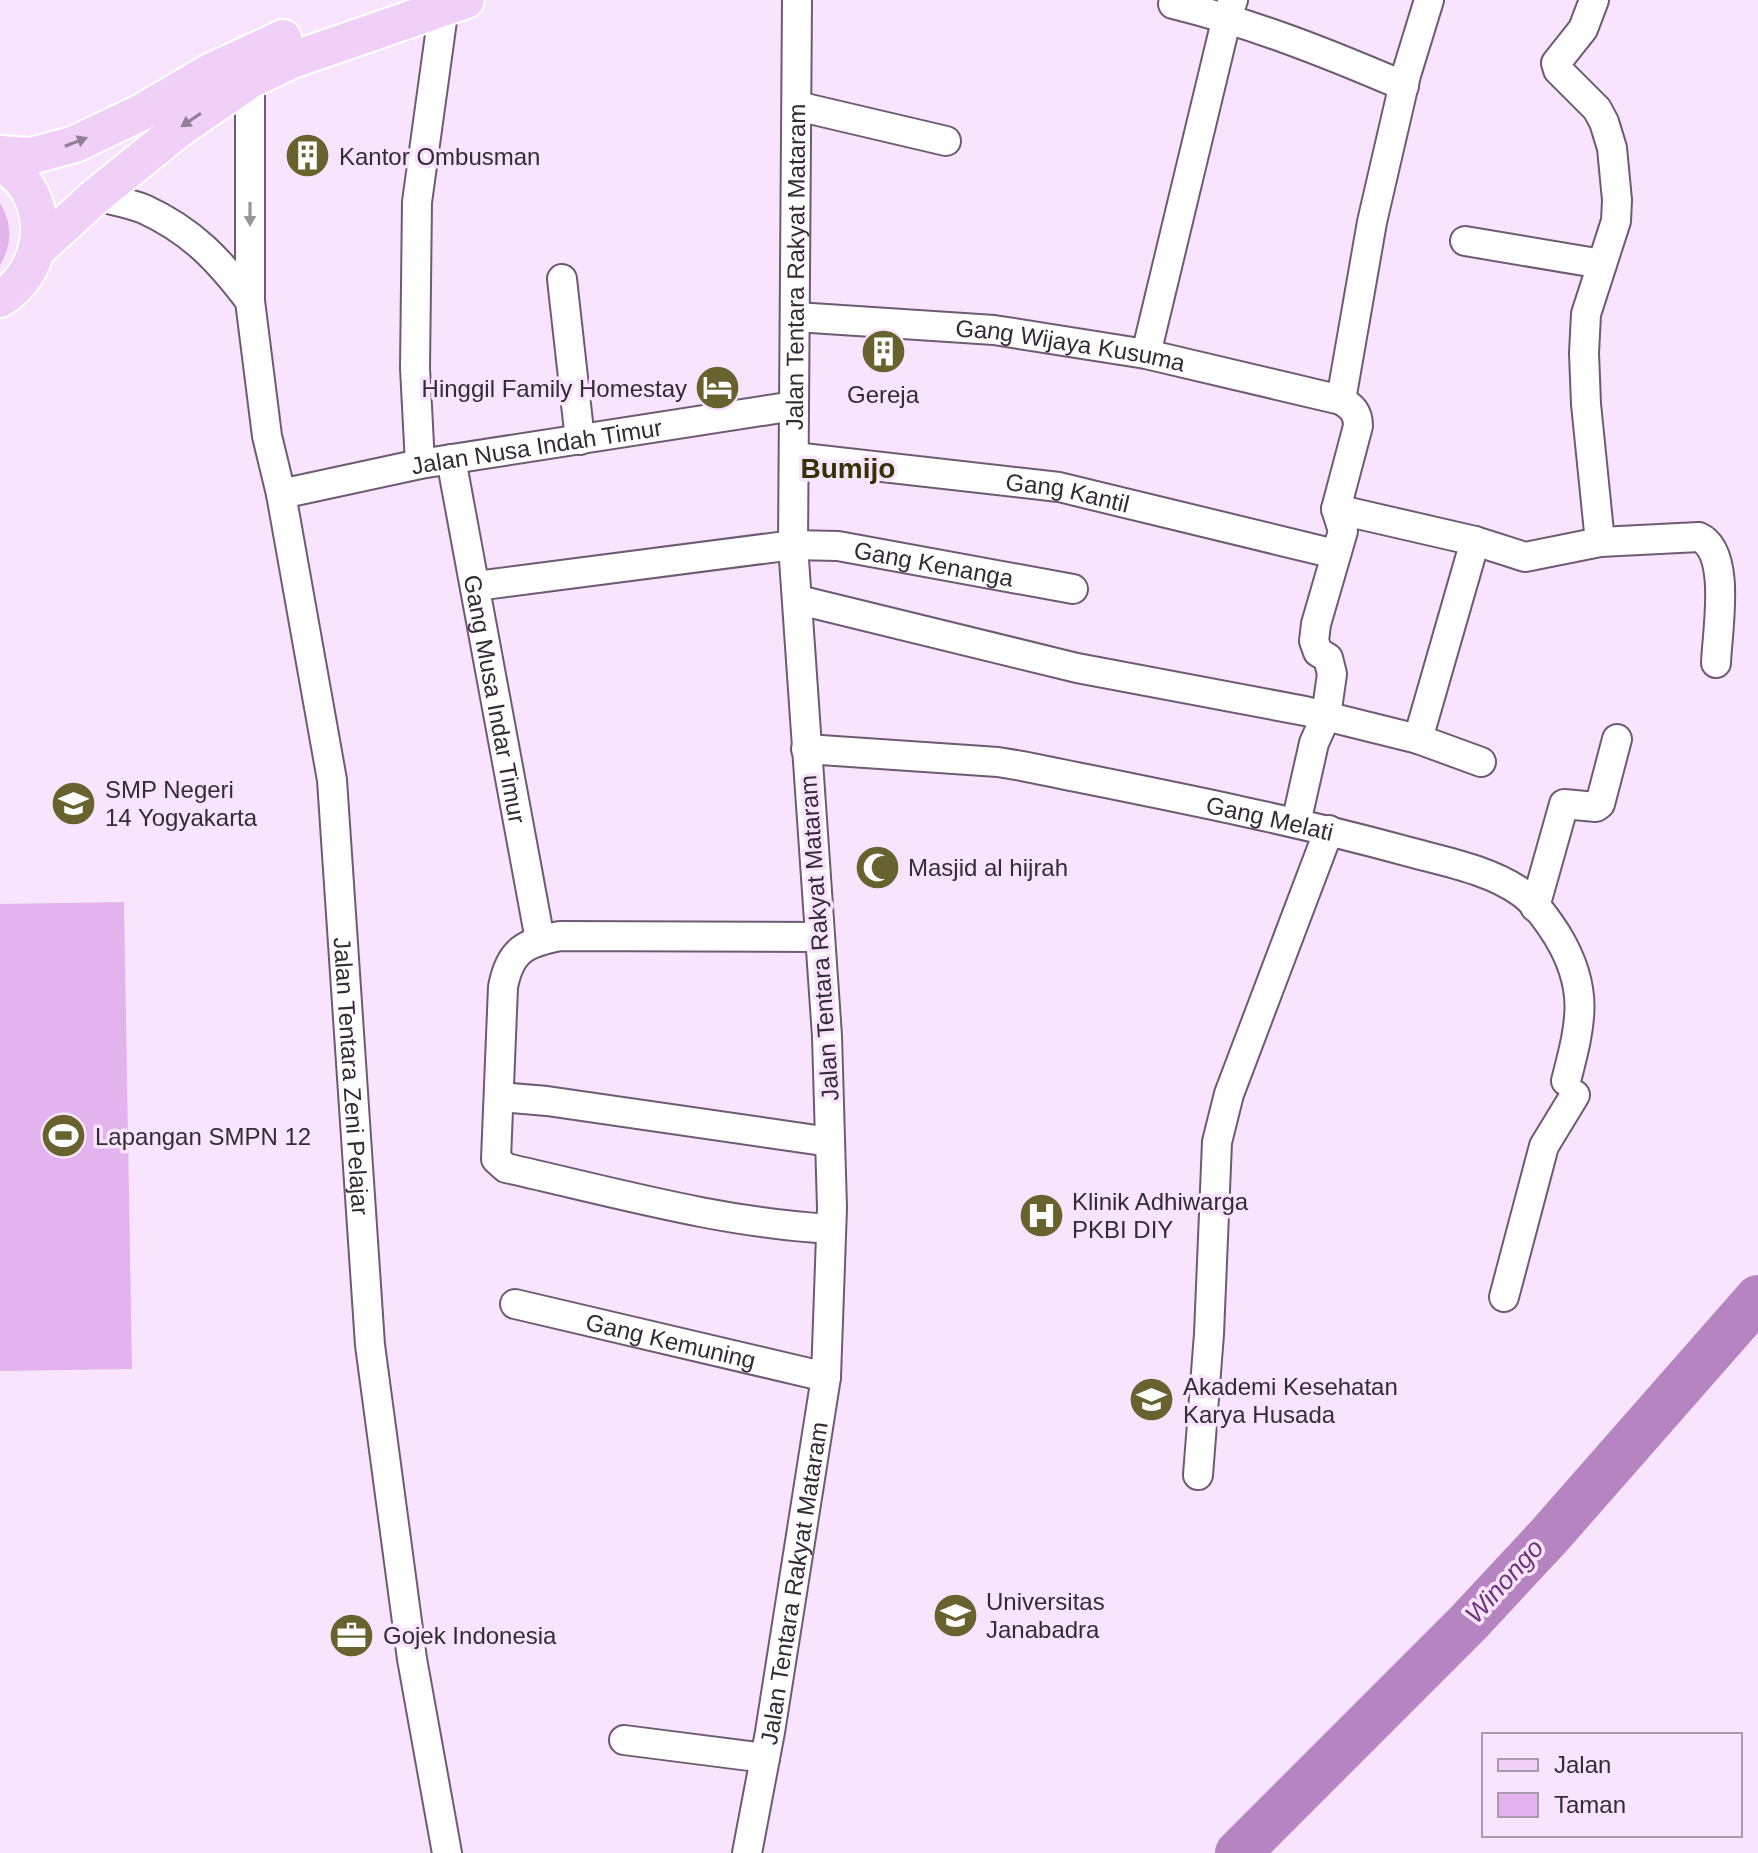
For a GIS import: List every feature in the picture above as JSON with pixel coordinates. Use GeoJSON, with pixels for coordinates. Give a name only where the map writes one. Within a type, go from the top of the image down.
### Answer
{"type":"FeatureCollection","features":[{"type":"Feature","properties":{"kind":"main road"},"geometry":{"type":"LineString","coordinates":[[0,154],[31,156],[75,144],[142,112],[210,72],[273,41],[392,0]]}},
{"type":"Feature","properties":{"kind":"main road"},"geometry":{"type":"LineString","coordinates":[[38,249],[96,196],[179,129],[250,80],[292,60],[455,3]]}},
{"type":"Feature","properties":{"kind":"main road"},"geometry":{"type":"LineString","coordinates":[[0,162],[20,178],[33,199],[39,224],[38,249],[29,272],[13,291],[0,299]]}},
{"type":"Feature","properties":{"kind":"street"},"geometry":{"type":"LineString","coordinates":[[1296,823],[1314,743],[1326,716],[1332,674],[1328,658],[1318,652],[1314,641],[1343,531],[1336,509],[1358,426],[1358,415],[1341,400],[1372,222],[1404,86],[1429,0]]}},
{"type":"Feature","properties":{"kind":"street"},"geometry":{"type":"LineString","coordinates":[[1594,0],[1583,29],[1556,63],[1558,70],[1597,109],[1612,148],[1617,213],[1586,314],[1584,353],[1600,542]]}},
{"type":"Feature","properties":{"kind":"street"},"geometry":{"type":"LineString","coordinates":[[420,464],[415,368],[417,202],[455,3]]}},
{"type":"Feature","properties":{"kind":"street"},"geometry":{"type":"LineString","coordinates":[[1173,4],[1230,9],[1404,86]]}},
{"type":"Feature","properties":{"kind":"street","name":"Jalan Tentara Rakyat Mataram"},"geometry":{"type":"LineString","coordinates":[[747,1853],[826,1377],[831,1229],[827,1036],[793,545],[796,5]]}},
{"type":"Feature","properties":{"kind":"street"},"geometry":{"type":"LineString","coordinates":[[1146,354],[1230,9]]}},
{"type":"Feature","properties":{"kind":"street","name":"Jalan Tentara Zeni Pelajar"},"geometry":{"type":"LineString","coordinates":[[250,80],[250,301],[267,436],[281,494],[332,780],[370,1345],[412,1659],[447,1853]]}},
{"type":"Feature","properties":{"kind":"street"},"geometry":{"type":"LineString","coordinates":[[797,106],[946,141]]}},
{"type":"Feature","properties":{"kind":"street"},"geometry":{"type":"LineString","coordinates":[[96,196],[143,208],[179,229],[211,252],[250,301]]}},
{"type":"Feature","properties":{"kind":"street"},"geometry":{"type":"LineString","coordinates":[[1465,241],[1602,264]]}},
{"type":"Feature","properties":{"kind":"street"},"geometry":{"type":"LineString","coordinates":[[562,279],[580,440]]}},
{"type":"Feature","properties":{"kind":"street","name":"Gang Wijaya Kusuma"},"geometry":{"type":"LineString","coordinates":[[796,317],[994,330],[1146,354],[1341,400]]}},
{"type":"Feature","properties":{"kind":"street","name":"Jalan Nusa Indah Timur"},"geometry":{"type":"LineString","coordinates":[[281,494],[420,464],[794,406]]}},
{"type":"Feature","properties":{"kind":"street","name":"Gang Kantil"},"geometry":{"type":"LineString","coordinates":[[794,457],[1059,487],[1335,554]]}},
{"type":"Feature","properties":{"kind":"street","name":"Gang Musa Indar Timur"},"geometry":{"type":"LineString","coordinates":[[451,459],[540,940]]}},
{"type":"Feature","properties":{"kind":"street"},"geometry":{"type":"LineString","coordinates":[[1336,509],[1475,541],[1525,557],[1600,542],[1699,537],[1708,543],[1718,562],[1716,663]]}},
{"type":"Feature","properties":{"kind":"street"},"geometry":{"type":"LineString","coordinates":[[1418,739],[1475,541]]}},
{"type":"Feature","properties":{"kind":"street","name":"Gang Kenanga"},"geometry":{"type":"LineString","coordinates":[[476,586],[793,545],[838,546],[1073,589]]}},
{"type":"Feature","properties":{"kind":"street"},"geometry":{"type":"LineString","coordinates":[[799,600],[1077,668],[1326,716],[1418,739],[1481,762]]}},
{"type":"Feature","properties":{"kind":"street"},"geometry":{"type":"LineString","coordinates":[[1535,907],[1564,804],[1596,807],[1600,804],[1617,739]]}},
{"type":"Feature","properties":{"kind":"street","name":"Gang Melati"},"geometry":{"type":"LineString","coordinates":[[806,749],[998,762],[1329,830],[1495,878],[1523,894],[1550,924],[1565,948],[1579,985],[1580,1005],[1570,1088],[1544,1146],[1504,1297]]}},
{"type":"Feature","properties":{"kind":"street"},"geometry":{"type":"LineString","coordinates":[[1198,1475],[1213,1280],[1217,1142],[1229,1094],[1329,830]]}},
{"type":"Feature","properties":{"kind":"street"},"geometry":{"type":"LineString","coordinates":[[819,937],[560,936],[540,940],[518,951],[507,967],[503,987],[496,1159],[506,1168],[703,1213],[831,1229]]}},
{"type":"Feature","properties":{"kind":"street"},"geometry":{"type":"LineString","coordinates":[[500,1097],[830,1142]]}},
{"type":"Feature","properties":{"kind":"street","name":"Gang Kemuning"},"geometry":{"type":"LineString","coordinates":[[515,1304],[826,1377]]}},
{"type":"Feature","properties":{"kind":"street"},"geometry":{"type":"LineString","coordinates":[[624,1740],[765,1758]]}},
{"type":"Feature","properties":{"kind":"green space"},"geometry":{"type":"Polygon","coordinates":[[[0,203],[7,218],[9,234],[0,265],[0,203]]]}},
{"type":"Feature","properties":{"kind":"green space","name":"Lapangan SMPN 12"},"geometry":{"type":"Polygon","coordinates":[[[124,902],[132,1369],[0,1371],[0,904],[124,902]]]}},
{"type":"Feature","properties":{"kind":"waterway","name":"Winongo"},"geometry":{"type":"LineString","coordinates":[[1238,1853],[1468,1623],[1549,1536],[1758,1298]]}},
{"type":"Feature","properties":{"kind":"place","name":"Kantor Ombusman"},"geometry":{"type":"Point","coordinates":[308,156]}},
{"type":"Feature","properties":{"kind":"place","name":"Gereja"},"geometry":{"type":"Point","coordinates":[883,352]}},
{"type":"Feature","properties":{"kind":"place","name":"Hinggil Family Homestay"},"geometry":{"type":"Point","coordinates":[718,388]}},
{"type":"Feature","properties":{"kind":"place","name":"SMP Negeri 14 Yogyakarta"},"geometry":{"type":"Point","coordinates":[74,803]}},
{"type":"Feature","properties":{"kind":"place","name":"Masjid al hijrah"},"geometry":{"type":"Point","coordinates":[877,867]}},
{"type":"Feature","properties":{"kind":"place","name":"Lapangan SMPN 12"},"geometry":{"type":"Point","coordinates":[64,1136]}},
{"type":"Feature","properties":{"kind":"place","name":"Klinik Adhiwarga PKBI DIY"},"geometry":{"type":"Point","coordinates":[1041,1215]}},
{"type":"Feature","properties":{"kind":"place","name":"Akademi Kesehatan Karya Husada"},"geometry":{"type":"Point","coordinates":[1152,1400]}},
{"type":"Feature","properties":{"kind":"place","name":"Universitas Janabadra"},"geometry":{"type":"Point","coordinates":[955,1615]}},
{"type":"Feature","properties":{"kind":"place","name":"Gojek Indonesia"},"geometry":{"type":"Point","coordinates":[352,1635]}},
{"type":"Feature","properties":{"kind":"district","name":"Bumijo"},"geometry":{"type":"Point","coordinates":[848,468]}}]}
